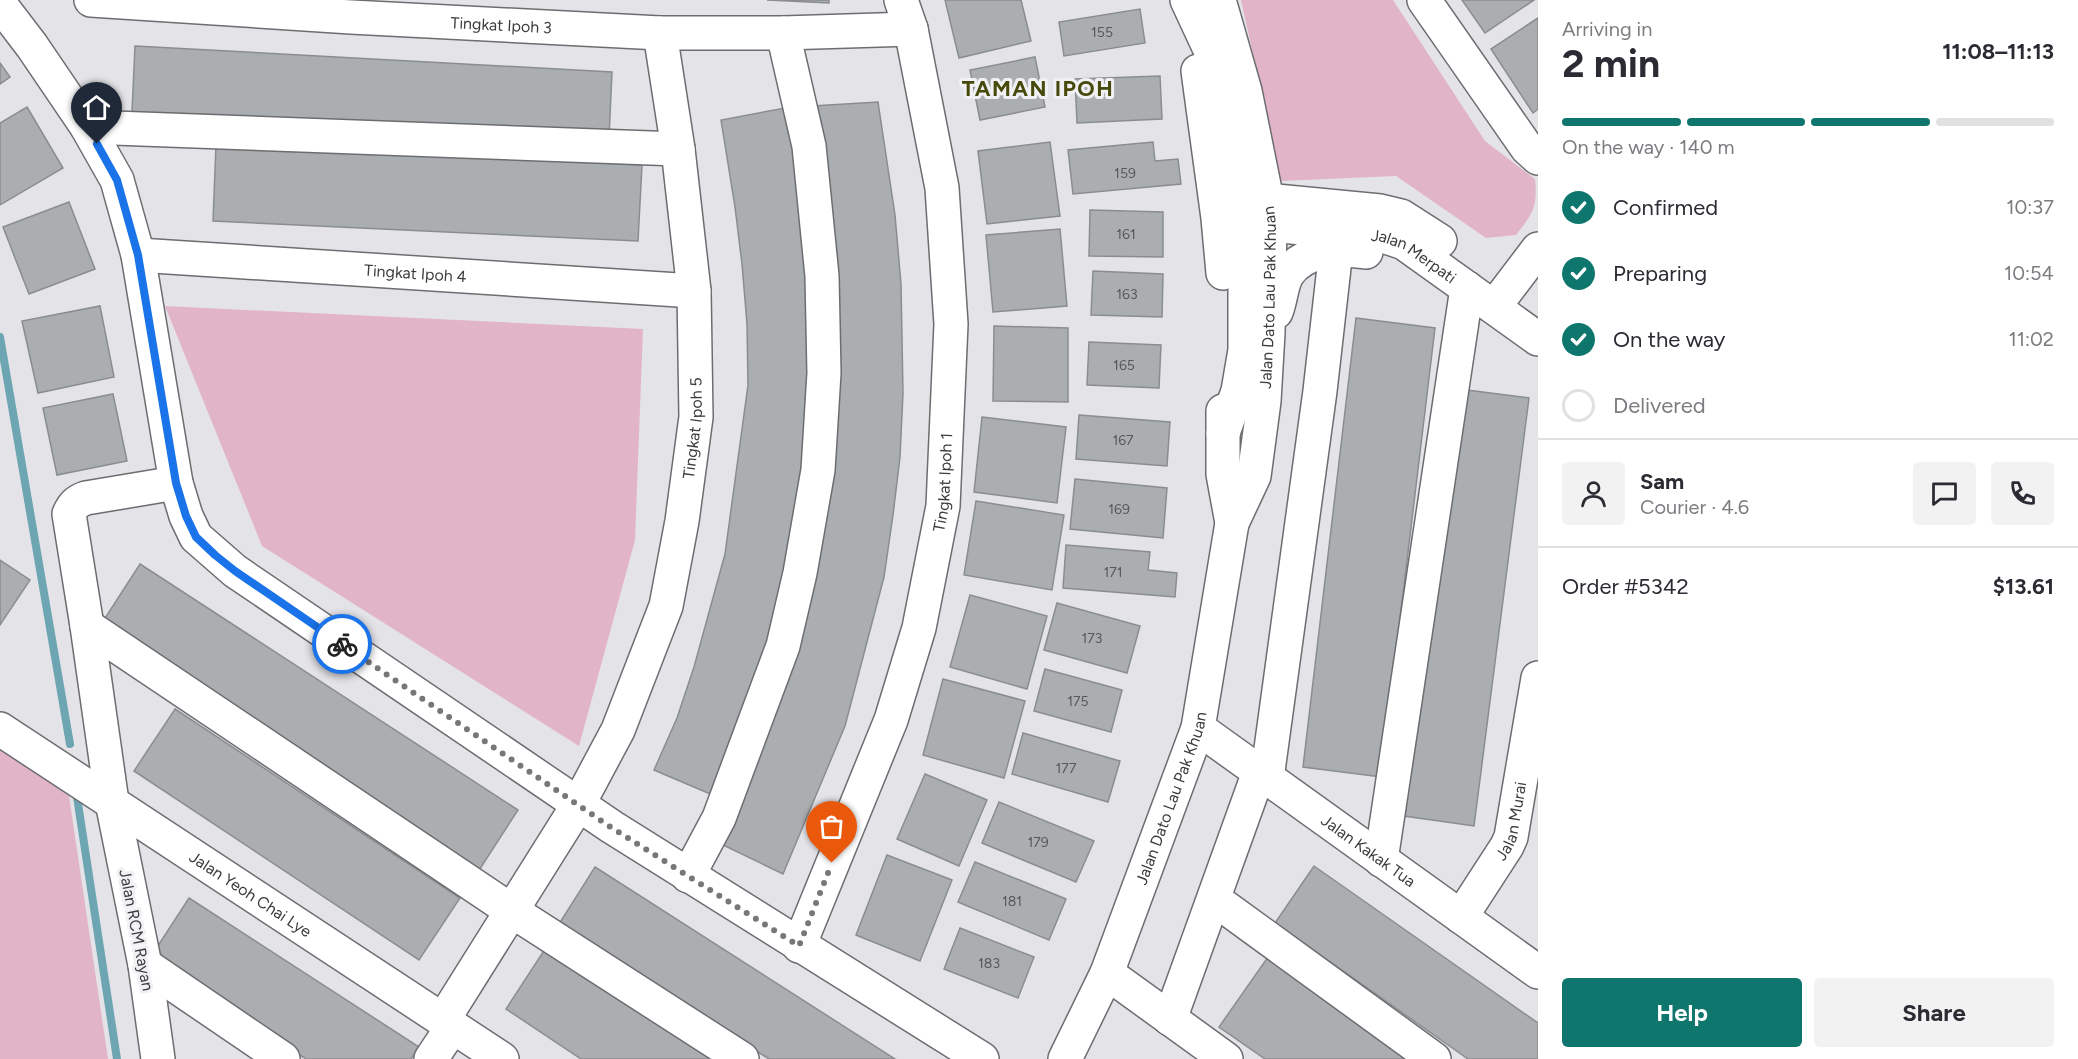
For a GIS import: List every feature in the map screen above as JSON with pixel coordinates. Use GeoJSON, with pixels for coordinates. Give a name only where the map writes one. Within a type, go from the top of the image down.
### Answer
{"type":"FeatureCollection","features":[{"type":"Feature","properties":{"kind":"street","name":"Tingkat Ipoh 3"},"geometry":{"type":"LineString","coordinates":[[91,0],[352,8],[660,33],[783,33],[906,15]]}},
{"type":"Feature","properties":{"kind":"street","name":"Jalan Dato Lau Pak Khuan"},"geometry":{"type":"LineString","coordinates":[[1186,0],[1218,218],[1224,286],[1223,474],[1232,523]]}},
{"type":"Feature","properties":{"kind":"street"},"geometry":{"type":"LineString","coordinates":[[1186,0],[1214,58],[1230,125],[1239,196],[1244,211],[1262,214]]}},
{"type":"Feature","properties":{"kind":"street","name":"Jalan Dato Lau Pak Khuan"},"geometry":{"type":"LineString","coordinates":[[1065,1059],[1107,973],[1198,728],[1232,523],[1254,476],[1264,401],[1268,333],[1262,214],[1245,91],[1219,0]]}},
{"type":"Feature","properties":{"kind":"street"},"geometry":{"type":"LineString","coordinates":[[1424,0],[1527,148],[1538,158]]}},
{"type":"Feature","properties":{"kind":"street"},"geometry":{"type":"LineString","coordinates":[[0,4],[32,46],[87,127],[117,180],[138,255],[176,483],[186,516],[196,537],[235,571],[578,805],[982,1059]]}},
{"type":"Feature","properties":{"kind":"street","name":"Tingkat Ipoh 1"},"geometry":{"type":"LineString","coordinates":[[799,946],[891,720],[919,628],[943,506],[951,324],[942,188],[906,15]]}},
{"type":"Feature","properties":{"kind":"street","name":"Tingkat Ipoh 5"},"geometry":{"type":"LineString","coordinates":[[431,1059],[448,1023],[512,911],[578,805],[618,730],[666,606],[682,521],[696,417],[694,291],[678,149],[660,33]]}},
{"type":"Feature","properties":{"kind":"street"},"geometry":{"type":"LineString","coordinates":[[688,876],[719,818],[783,646],[800,573],[818,470],[824,373],[822,276],[809,146],[783,33]]}},
{"type":"Feature","properties":{"kind":"street"},"geometry":{"type":"LineString","coordinates":[[87,127],[678,149]]}},
{"type":"Feature","properties":{"kind":"street","name":"Jalan Merpati"},"geometry":{"type":"LineString","coordinates":[[1262,214],[1380,211],[1401,216],[1420,227],[1500,298],[1538,339]]}},
{"type":"Feature","properties":{"kind":"street"},"geometry":{"type":"LineString","coordinates":[[1223,433],[1238,391],[1245,350],[1245,272],[1241,236],[1245,223],[1262,214]]}},
{"type":"Feature","properties":{"kind":"street","name":"Jalan Merpati"},"geometry":{"type":"LineString","coordinates":[[1262,214],[1396,239],[1461,284],[1538,311]]}},
{"type":"Feature","properties":{"kind":"street"},"geometry":{"type":"LineString","coordinates":[[1170,1019],[1263,775],[1320,391],[1336,249]]}},
{"type":"Feature","properties":{"kind":"street"},"geometry":{"type":"LineString","coordinates":[[1268,333],[1288,274],[1299,263],[1311,256],[1336,249],[1405,259],[1461,284],[1381,860]]}},
{"type":"Feature","properties":{"kind":"street"},"geometry":{"type":"LineString","coordinates":[[1500,298],[1538,249]]}},
{"type":"Feature","properties":{"kind":"street","name":"Tingkat Ipoh 4"},"geometry":{"type":"LineString","coordinates":[[138,255],[694,291]]}},
{"type":"Feature","properties":{"kind":"street","name":"Jalan RCM Rayan"},"geometry":{"type":"LineString","coordinates":[[158,1059],[145,965],[112,802],[69,514],[72,506],[86,498],[176,483]]}},
{"type":"Feature","properties":{"kind":"street"},"geometry":{"type":"LineString","coordinates":[[87,626],[512,911],[742,1059]]}},
{"type":"Feature","properties":{"kind":"street","name":"Jalan Murai"},"geometry":{"type":"LineString","coordinates":[[1461,917],[1527,812],[1538,678]]}},
{"type":"Feature","properties":{"kind":"street","name":"Jalan Kakak Tua"},"geometry":{"type":"LineString","coordinates":[[1198,728],[1538,972]]}},
{"type":"Feature","properties":{"kind":"street","name":"Jalan Yeoh Chai Lye"},"geometry":{"type":"LineString","coordinates":[[0,729],[502,1059]]}},
{"type":"Feature","properties":{"kind":"street"},"geometry":{"type":"LineString","coordinates":[[1214,899],[1434,1059]]}},
{"type":"Feature","properties":{"kind":"street"},"geometry":{"type":"LineString","coordinates":[[145,965],[283,1059]]}},
{"type":"Feature","properties":{"kind":"street"},"geometry":{"type":"LineString","coordinates":[[1107,973],[1226,1059]]}},
{"type":"Feature","properties":{"kind":"shaded area"},"geometry":{"type":"Polygon","coordinates":[[[1241,0],[1393,0],[1485,141],[1535,179],[1536,197],[1533,210],[1516,235],[1486,238],[1396,176],[1281,181],[1241,0]]]}},
{"type":"Feature","properties":{"kind":"shaded area"},"geometry":{"type":"Polygon","coordinates":[[[165,306],[643,329],[635,540],[579,746],[262,546],[165,306]]]}},
{"type":"Feature","properties":{"kind":"shaded area"},"geometry":{"type":"Polygon","coordinates":[[[0,748],[69,796],[108,1059],[0,1059],[0,748]]]}},
{"type":"Feature","properties":{"kind":"building"},"geometry":{"type":"Polygon","coordinates":[[[767,0],[829,0],[829,3],[767,0]]]}},
{"type":"Feature","properties":{"kind":"building"},"geometry":{"type":"Polygon","coordinates":[[[945,0],[1021,0],[1031,41],[959,58],[945,0]]]}},
{"type":"Feature","properties":{"kind":"building"},"geometry":{"type":"Polygon","coordinates":[[[1462,0],[1534,0],[1485,33],[1462,0]]]}},
{"type":"Feature","properties":{"kind":"building"},"geometry":{"type":"Polygon","coordinates":[[[1140,9],[1145,43],[1064,56],[1059,22],[1140,9]]]}},
{"type":"Feature","properties":{"kind":"building"},"geometry":{"type":"Polygon","coordinates":[[[1538,18],[1538,109],[1533,113],[1491,49],[1538,18]]]}},
{"type":"Feature","properties":{"kind":"building"},"geometry":{"type":"Polygon","coordinates":[[[135,46],[612,72],[609,138],[132,112],[135,46]]]}},
{"type":"Feature","properties":{"kind":"building"},"geometry":{"type":"Polygon","coordinates":[[[1035,57],[1045,107],[980,120],[970,70],[1035,57]]]}},
{"type":"Feature","properties":{"kind":"building"},"geometry":{"type":"Polygon","coordinates":[[[0,63],[10,77],[0,84],[0,63]]]}},
{"type":"Feature","properties":{"kind":"building"},"geometry":{"type":"Polygon","coordinates":[[[1160,76],[1162,119],[1077,123],[1075,79],[1160,76]]]}},
{"type":"Feature","properties":{"kind":"building"},"geometry":{"type":"Polygon","coordinates":[[[878,102],[895,215],[901,284],[903,393],[900,457],[893,515],[884,577],[845,726],[783,874],[717,842],[836,389],[812,106],[878,102]]]}},
{"type":"Feature","properties":{"kind":"building"},"geometry":{"type":"Polygon","coordinates":[[[27,107],[63,168],[0,205],[0,123],[27,107]]]}},
{"type":"Feature","properties":{"kind":"building"},"geometry":{"type":"Polygon","coordinates":[[[785,108],[803,202],[812,380],[803,500],[757,692],[715,796],[654,770],[677,718],[694,667],[725,554],[748,385],[747,324],[742,264],[721,120],[785,108]]]}},
{"type":"Feature","properties":{"kind":"building"},"geometry":{"type":"Polygon","coordinates":[[[1050,142],[1060,216],[987,224],[978,151],[1050,142]]]}},
{"type":"Feature","properties":{"kind":"building"},"geometry":{"type":"Polygon","coordinates":[[[1153,142],[1155,161],[1178,159],[1181,184],[1073,194],[1068,150],[1153,142]]]}},
{"type":"Feature","properties":{"kind":"building"},"geometry":{"type":"Polygon","coordinates":[[[216,145],[642,165],[638,241],[213,221],[216,145]]]}},
{"type":"Feature","properties":{"kind":"building"},"geometry":{"type":"Polygon","coordinates":[[[69,202],[95,269],[29,294],[3,227],[69,202]]]}},
{"type":"Feature","properties":{"kind":"building"},"geometry":{"type":"Polygon","coordinates":[[[1090,210],[1163,212],[1163,257],[1089,256],[1090,210]]]}},
{"type":"Feature","properties":{"kind":"building"},"geometry":{"type":"Polygon","coordinates":[[[1060,229],[1067,306],[993,312],[986,235],[1060,229]]]}},
{"type":"Feature","properties":{"kind":"building"},"geometry":{"type":"Polygon","coordinates":[[[1093,271],[1163,274],[1162,317],[1091,315],[1093,271]]]}},
{"type":"Feature","properties":{"kind":"building"},"geometry":{"type":"Polygon","coordinates":[[[100,306],[114,377],[38,393],[22,321],[100,306]]]}},
{"type":"Feature","properties":{"kind":"building"},"geometry":{"type":"Polygon","coordinates":[[[1356,318],[1435,328],[1381,777],[1303,767],[1356,318]]]}},
{"type":"Feature","properties":{"kind":"building"},"geometry":{"type":"Polygon","coordinates":[[[994,326],[1068,328],[1068,402],[993,401],[994,326]]]}},
{"type":"Feature","properties":{"kind":"building"},"geometry":{"type":"Polygon","coordinates":[[[1089,342],[1161,345],[1159,388],[1087,385],[1089,342]]]}},
{"type":"Feature","properties":{"kind":"building"},"geometry":{"type":"Polygon","coordinates":[[[1459,389],[1529,398],[1474,826],[1404,816],[1459,389]]]}},
{"type":"Feature","properties":{"kind":"building"},"geometry":{"type":"Polygon","coordinates":[[[113,394],[127,461],[57,475],[43,408],[113,394]]]}},
{"type":"Feature","properties":{"kind":"building"},"geometry":{"type":"Polygon","coordinates":[[[1079,415],[1170,422],[1167,466],[1076,459],[1079,415]]]}},
{"type":"Feature","properties":{"kind":"building"},"geometry":{"type":"Polygon","coordinates":[[[982,417],[1066,427],[1057,503],[974,492],[982,417]]]}},
{"type":"Feature","properties":{"kind":"building"},"geometry":{"type":"Polygon","coordinates":[[[1075,479],[1167,488],[1163,538],[1070,529],[1075,479]]]}},
{"type":"Feature","properties":{"kind":"building"},"geometry":{"type":"Polygon","coordinates":[[[976,501],[1064,515],[1052,590],[964,575],[976,501]]]}},
{"type":"Feature","properties":{"kind":"building"},"geometry":{"type":"Polygon","coordinates":[[[1066,545],[1150,552],[1148,570],[1177,573],[1175,597],[1063,588],[1066,545]]]}},
{"type":"Feature","properties":{"kind":"building"},"geometry":{"type":"Polygon","coordinates":[[[0,560],[30,580],[0,625],[0,560]]]}},
{"type":"Feature","properties":{"kind":"building"},"geometry":{"type":"Polygon","coordinates":[[[140,564],[518,810],[476,875],[98,629],[140,564]]]}},
{"type":"Feature","properties":{"kind":"building"},"geometry":{"type":"Polygon","coordinates":[[[970,595],[1047,616],[1027,689],[950,667],[970,595]]]}},
{"type":"Feature","properties":{"kind":"building"},"geometry":{"type":"Polygon","coordinates":[[[1057,603],[1140,626],[1127,673],[1044,650],[1057,603]]]}},
{"type":"Feature","properties":{"kind":"building"},"geometry":{"type":"Polygon","coordinates":[[[1045,669],[1122,690],[1111,732],[1034,711],[1045,669]]]}},
{"type":"Feature","properties":{"kind":"building"},"geometry":{"type":"Polygon","coordinates":[[[943,679],[1025,701],[1004,778],[923,755],[943,679]]]}},
{"type":"Feature","properties":{"kind":"building"},"geometry":{"type":"Polygon","coordinates":[[[175,709],[460,898],[419,960],[134,771],[175,709]]]}},
{"type":"Feature","properties":{"kind":"building"},"geometry":{"type":"Polygon","coordinates":[[[1023,733],[1120,761],[1108,802],[1012,774],[1023,733]]]}},
{"type":"Feature","properties":{"kind":"building"},"geometry":{"type":"Polygon","coordinates":[[[925,774],[987,800],[959,866],[897,839],[925,774]]]}},
{"type":"Feature","properties":{"kind":"building"},"geometry":{"type":"Polygon","coordinates":[[[999,802],[1094,841],[1076,882],[982,843],[999,802]]]}},
{"type":"Feature","properties":{"kind":"building"},"geometry":{"type":"Polygon","coordinates":[[[887,855],[952,880],[920,961],[856,935],[887,855]]]}},
{"type":"Feature","properties":{"kind":"building"},"geometry":{"type":"Polygon","coordinates":[[[975,862],[1066,899],[1049,940],[958,902],[975,862]]]}},
{"type":"Feature","properties":{"kind":"building"},"geometry":{"type":"Polygon","coordinates":[[[1314,866],[1538,1023],[1538,1059],[1468,1059],[1275,923],[1314,866]]]}},
{"type":"Feature","properties":{"kind":"building"},"geometry":{"type":"Polygon","coordinates":[[[595,867],[895,1059],[769,1059],[559,924],[595,867]]]}},
{"type":"Feature","properties":{"kind":"building"},"geometry":{"type":"Polygon","coordinates":[[[189,898],[419,1047],[411,1059],[306,1059],[150,958],[189,898]]]}},
{"type":"Feature","properties":{"kind":"building"},"geometry":{"type":"Polygon","coordinates":[[[960,928],[1034,957],[1018,998],[944,969],[960,928]]]}},
{"type":"Feature","properties":{"kind":"building"},"geometry":{"type":"Polygon","coordinates":[[[547,946],[718,1059],[581,1059],[506,1009],[547,946]]]}},
{"type":"Feature","properties":{"kind":"building"},"geometry":{"type":"Polygon","coordinates":[[[1268,957],[1413,1059],[1265,1059],[1219,1027],[1268,957]]]}},
{"type":"Feature","properties":{"kind":"waterway"},"geometry":{"type":"LineString","coordinates":[[0,337],[70,744]]}},
{"type":"Feature","properties":{"kind":"waterway"},"geometry":{"type":"LineString","coordinates":[[77,797],[117,1059]]}},
{"type":"Feature","properties":{"kind":"way so far"},"geometry":{"type":"LineString","coordinates":[[342,644],[612,828],[799,946],[832,863]]}},
{"type":"Feature","properties":{"kind":"district","name":"TAMAN IPOH"},"geometry":{"type":"Point","coordinates":[1038,88]}},
{"type":"Feature","properties":{"kind":"route"},"geometry":{"type":"LineString","coordinates":[[97,144],[117,180],[138,255],[176,483],[186,516],[196,537],[235,571],[342,644]]}}]}
